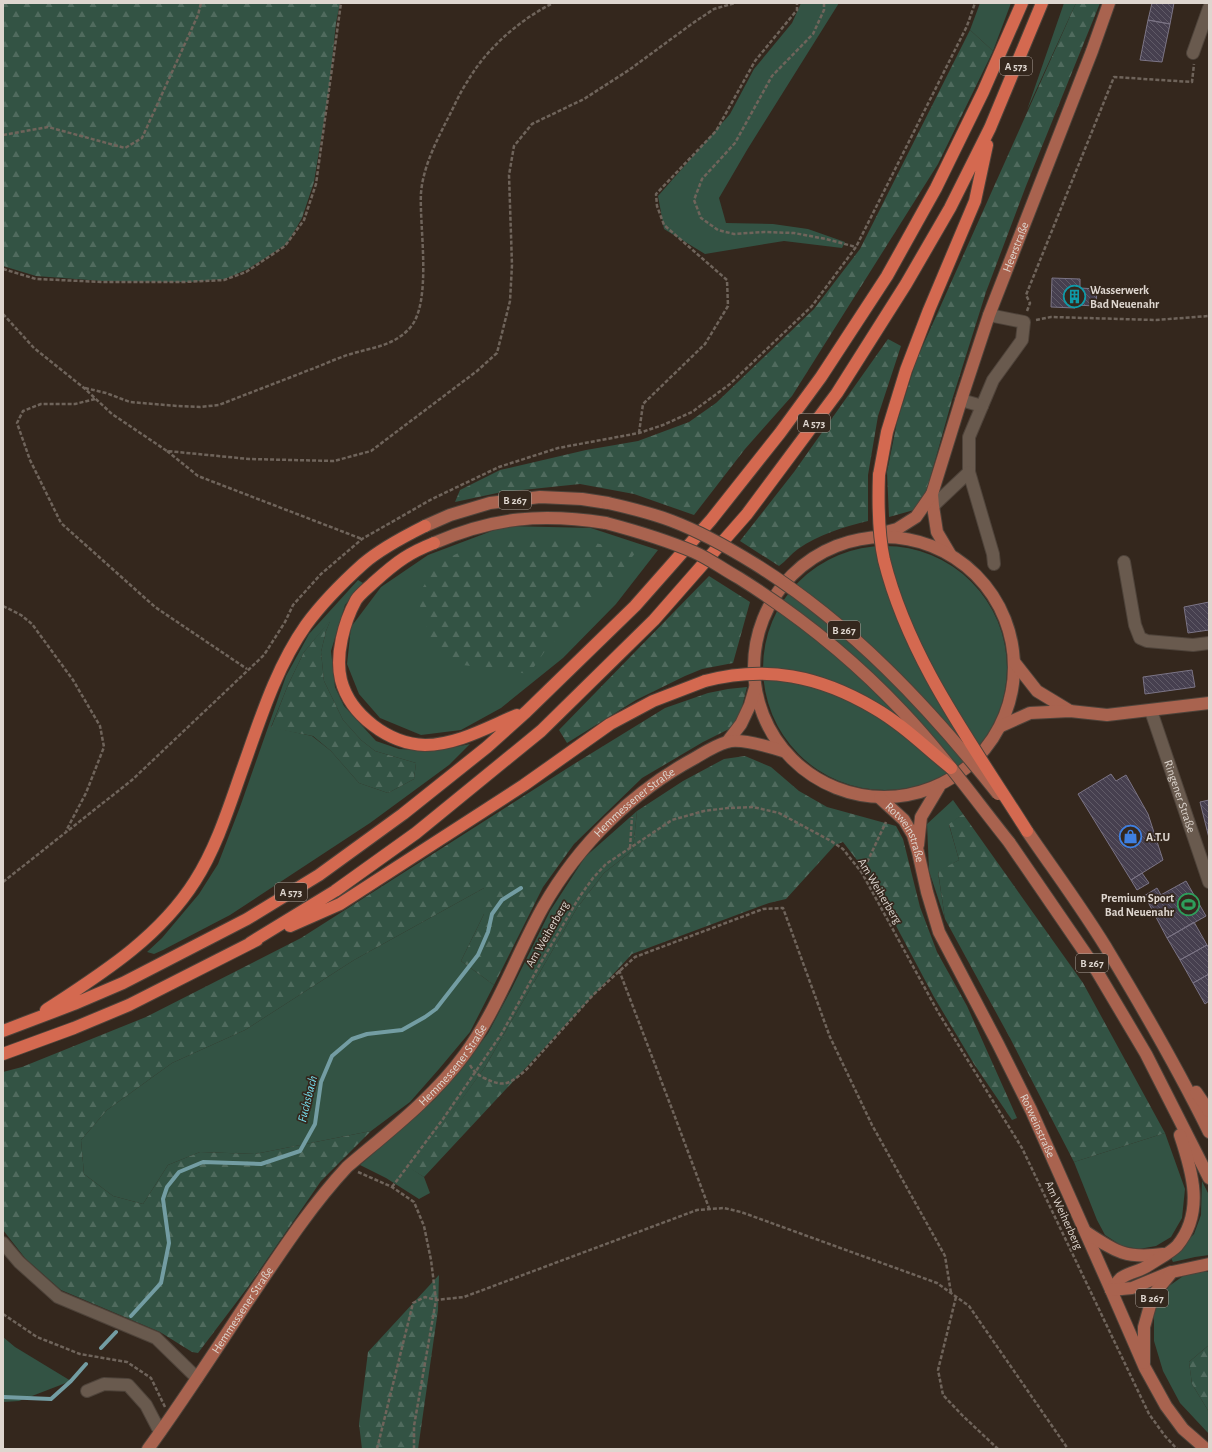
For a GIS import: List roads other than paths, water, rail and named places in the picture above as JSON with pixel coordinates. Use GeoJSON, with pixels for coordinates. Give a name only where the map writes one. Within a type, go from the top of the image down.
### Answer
{"type":"FeatureCollection","features":[{"type":"Feature","properties":{"kind":"highway","name":"A 573"},"geometry":{"type":"LineString","coordinates":[[3,1031],[74,1004],[123,983],[247,919],[319,875],[403,814],[487,747],[526,712],[635,606],[701,532],[780,433],[821,377],[887,276],[936,188],[982,92],[1022,3]]}},
{"type":"Feature","properties":{"kind":"highway","name":"A 573"},"geometry":{"type":"LineString","coordinates":[[250,943],[335,891],[416,834],[541,731],[654,620],[747,514],[837,392],[906,284],[950,208],[990,128],[1042,3]]}},
{"type":"Feature","properties":{"kind":"highway","name":"A 573"},"geometry":{"type":"LineString","coordinates":[[990,128],[975,201],[929,310],[906,370],[887,432],[879,475],[878,510],[884,559],[898,605],[920,658],[951,710],[1028,830]]}},
{"type":"Feature","properties":{"kind":"highway"},"geometry":{"type":"LineString","coordinates":[[25,1023],[98,976],[138,946],[169,915],[194,882],[209,857],[224,821],[270,692],[292,647],[306,625],[322,604],[364,563],[400,539],[425,526]]}},
{"type":"Feature","properties":{"kind":"highway","name":"A 573"},"geometry":{"type":"LineString","coordinates":[[434,542],[404,557],[384,573],[357,599],[341,638],[341,679],[348,696],[359,712],[371,724],[386,734],[404,741],[424,745],[446,743],[463,738],[526,712]]}},
{"type":"Feature","properties":{"kind":"highway","name":"A 573"},"geometry":{"type":"LineString","coordinates":[[3,1054],[74,1028],[129,1005],[250,943],[340,904],[524,785],[610,724],[653,701],[705,681],[740,674],[770,673],[794,676],[820,682],[875,708],[951,768]]}},
{"type":"Feature","properties":{"kind":"main road","name":"Heerstraße"},"geometry":{"type":"LineString","coordinates":[[866,538],[897,529],[916,517],[932,494],[989,315],[1092,51],[1109,3]]}},
{"type":"Feature","properties":{"kind":"main road","name":"Heerstraße"},"geometry":{"type":"LineString","coordinates":[[932,494],[938,532],[950,554]]}},
{"type":"Feature","properties":{"kind":"main road","name":"B 267"},"geometry":{"type":"LineString","coordinates":[[425,526],[490,503],[540,497],[582,499],[640,510],[673,522],[735,552],[798,593],[832,619],[889,670],[917,699],[968,757],[1028,830],[1110,953],[1162,1043],[1209,1132]]}},
{"type":"Feature","properties":{"kind":"main road","name":"B 267"},"geometry":{"type":"LineString","coordinates":[[434,542],[475,527],[518,518],[562,517],[606,523],[644,533],[696,553],[756,589],[788,611],[841,653],[875,684],[917,728],[951,768],[1009,842],[1092,963],[1146,1054],[1209,1178]]}},
{"type":"Feature","properties":{"kind":"main road"},"geometry":{"type":"LineString","coordinates":[[895,537],[923,542],[950,554],[971,570],[989,589],[1003,612],[1011,636],[1015,663],[1012,695],[1001,726],[990,745],[975,762],[958,776],[939,786],[910,796],[880,798],[858,796],[823,783],[799,766],[783,750],[765,721],[755,688],[754,658],[759,629],[771,602],[788,578],[811,559],[837,545],[866,538],[895,537]]}},
{"type":"Feature","properties":{"kind":"main road"},"geometry":{"type":"LineString","coordinates":[[1015,663],[1037,691],[1070,711]]}},
{"type":"Feature","properties":{"kind":"main road"},"geometry":{"type":"LineString","coordinates":[[728,741],[741,724],[750,705],[755,688]]}},
{"type":"Feature","properties":{"kind":"main road"},"geometry":{"type":"LineString","coordinates":[[1001,726],[1030,713],[1070,711],[1107,715],[1209,703]]}},
{"type":"Feature","properties":{"kind":"main road"},"geometry":{"type":"LineString","coordinates":[[728,741],[756,743],[783,750]]}},
{"type":"Feature","properties":{"kind":"main road","name":"Hemmessener Straße"},"geometry":{"type":"LineString","coordinates":[[148,1449],[281,1251],[313,1208],[347,1167],[438,1087],[465,1055],[492,1011],[534,923],[562,876],[583,849],[610,820],[652,784],[680,766],[728,741]]}},
{"type":"Feature","properties":{"kind":"main road"},"geometry":{"type":"LineString","coordinates":[[918,852],[921,817],[939,786]]}},
{"type":"Feature","properties":{"kind":"main road","name":"Rotweinstraße"},"geometry":{"type":"LineString","coordinates":[[880,798],[904,820],[913,835],[927,892],[939,932],[1018,1083],[1086,1232],[1144,1368],[1166,1406],[1183,1429],[1206,1449]]}},
{"type":"Feature","properties":{"kind":"main road"},"geometry":{"type":"LineString","coordinates":[[1162,1043],[1209,1111]]}},
{"type":"Feature","properties":{"kind":"main road","name":"B 267"},"geometry":{"type":"LineString","coordinates":[[1111,1290],[1121,1278],[1145,1268],[1176,1246],[1187,1230],[1192,1213],[1195,1194],[1190,1165],[1165,1091]]}},
{"type":"Feature","properties":{"kind":"main road"},"geometry":{"type":"LineString","coordinates":[[1086,1232],[1107,1247],[1127,1255],[1145,1256],[1166,1254]]}},
{"type":"Feature","properties":{"kind":"main road","name":"B 267"},"geometry":{"type":"LineString","coordinates":[[1144,1368],[1144,1327],[1153,1295],[1172,1272],[1209,1264]]}},
{"type":"Feature","properties":{"kind":"main road"},"geometry":{"type":"LineString","coordinates":[[1111,1290],[1132,1288],[1172,1272]]}},
{"type":"Feature","properties":{"kind":"street"},"geometry":{"type":"LineString","coordinates":[[1193,53],[1209,8]]}},
{"type":"Feature","properties":{"kind":"street"},"geometry":{"type":"LineString","coordinates":[[989,315],[1024,322],[1022,340],[993,380],[969,437],[969,472],[993,554],[994,564]]}},
{"type":"Feature","properties":{"kind":"street"},"geometry":{"type":"LineString","coordinates":[[961,400],[982,406]]}},
{"type":"Feature","properties":{"kind":"street"},"geometry":{"type":"LineString","coordinates":[[933,506],[969,472]]}},
{"type":"Feature","properties":{"kind":"street"},"geometry":{"type":"LineString","coordinates":[[1124,562],[1135,625],[1140,638],[1147,642],[1193,645],[1209,643]]}},
{"type":"Feature","properties":{"kind":"street","name":"Ringener Straße"},"geometry":{"type":"LineString","coordinates":[[1151,710],[1209,882]]}},
{"type":"Feature","properties":{"kind":"street"},"geometry":{"type":"LineString","coordinates":[[3,1243],[19,1262],[58,1297],[156,1338],[197,1378]]}},
{"type":"Feature","properties":{"kind":"street"},"geometry":{"type":"LineString","coordinates":[[87,1390],[104,1384],[128,1385],[146,1405],[160,1432]]}},
{"type":"Feature","properties":{"kind":"waterway","name":"Fuchsbach"},"geometry":{"type":"LineString","coordinates":[[131,1316],[161,1283],[169,1243],[163,1199],[167,1187],[179,1172],[203,1162],[261,1164],[300,1151],[315,1124],[321,1082],[332,1056],[352,1039],[367,1034],[402,1030],[436,1009],[478,955],[488,932],[492,914],[502,900],[521,888]]}},
{"type":"Feature","properties":{"kind":"waterway","name":"Fuchsbach"},"geometry":{"type":"LineString","coordinates":[[101,1348],[116,1332]]}},
{"type":"Feature","properties":{"kind":"waterway","name":"Fuchsbach"},"geometry":{"type":"LineString","coordinates":[[3,1397],[51,1399],[71,1381],[86,1364]]}},
{"type":"Feature","properties":{"kind":"place","name":"Wasserwerk Bad Neuenahr"},"geometry":{"type":"Point","coordinates":[1074,297]}},
{"type":"Feature","properties":{"kind":"place","name":"A.T.U"},"geometry":{"type":"Point","coordinates":[1130,837]}},
{"type":"Feature","properties":{"kind":"place","name":"Premium Sport Bad Neuenahr"},"geometry":{"type":"Point","coordinates":[1189,905]}}]}
